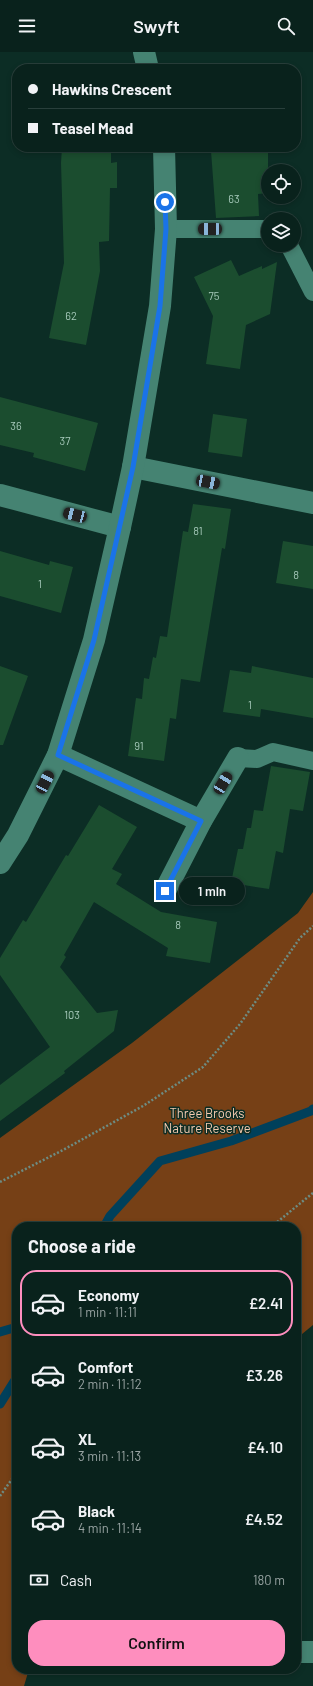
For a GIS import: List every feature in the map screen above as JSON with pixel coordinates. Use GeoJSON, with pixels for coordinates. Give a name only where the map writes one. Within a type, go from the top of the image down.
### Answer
{"type":"FeatureCollection","features":[{"type":"Feature","properties":{"kind":"street"},"geometry":{"type":"LineString","coordinates":[[144,52],[147,64]]}},
{"type":"Feature","properties":{"kind":"street"},"geometry":{"type":"LineString","coordinates":[[0,863],[18,835],[58,755],[94,640],[133,467],[160,306],[166,229],[164,152]]}},
{"type":"Feature","properties":{"kind":"street"},"geometry":{"type":"LineString","coordinates":[[133,467],[313,503]]}},
{"type":"Feature","properties":{"kind":"street"},"geometry":{"type":"LineString","coordinates":[[0,495],[120,527]]}},
{"type":"Feature","properties":{"kind":"street"},"geometry":{"type":"LineString","coordinates":[[58,755],[201,821]]}},
{"type":"Feature","properties":{"kind":"street"},"geometry":{"type":"LineString","coordinates":[[165,891],[201,821],[238,758]]}},
{"type":"Feature","properties":{"kind":"street"},"geometry":{"type":"LineString","coordinates":[[301,1652],[313,1652]]}},
{"type":"Feature","properties":{"kind":"lane"},"geometry":{"type":"LineString","coordinates":[[166,229],[261,229]]}},
{"type":"Feature","properties":{"kind":"lane"},"geometry":{"type":"LineString","coordinates":[[293,252],[313,292]]}},
{"type":"Feature","properties":{"kind":"lane"},"geometry":{"type":"LineString","coordinates":[[238,758],[257,759],[273,752],[313,761]]}},
{"type":"Feature","properties":{"kind":"path"},"geometry":{"type":"LineString","coordinates":[[0,1182],[143,1106],[203,1067],[240,1024],[300,938],[313,926]]}},
{"type":"Feature","properties":{"kind":"path"},"geometry":{"type":"LineString","coordinates":[[277,1222],[313,1193]]}},
{"type":"Feature","properties":{"kind":"path"},"geometry":{"type":"LineString","coordinates":[[0,1496],[12,1479]]}},
{"type":"Feature","properties":{"kind":"green space","name":"Three Brooks Nature Reserve"},"geometry":{"type":"Polygon","coordinates":[[[313,892],[313,1325],[301,1335],[301,1222],[12,1222],[12,1674],[28,1674],[24,1686],[0,1686],[0,1138],[132,1043],[298,913],[313,892]]]}},
{"type":"Feature","properties":{"kind":"building"},"geometry":{"type":"Polygon","coordinates":[[[62,152],[111,152],[111,163],[117,162],[117,188],[110,188],[109,241],[99,242],[100,271],[86,345],[49,338],[64,263],[62,152]]]}},
{"type":"Feature","properties":{"kind":"building"},"geometry":{"type":"Polygon","coordinates":[[[211,152],[268,152],[268,164],[261,164],[261,194],[258,194],[259,216],[216,218],[211,152]]]}},
{"type":"Feature","properties":{"kind":"building"},"geometry":{"type":"Polygon","coordinates":[[[231,260],[239,276],[262,266],[262,269],[277,262],[270,314],[246,325],[240,369],[206,364],[213,316],[194,277],[231,260]]]}},
{"type":"Feature","properties":{"kind":"building"},"geometry":{"type":"Polygon","coordinates":[[[0,397],[98,423],[85,471],[33,457],[34,453],[0,445],[0,397]]]}},
{"type":"Feature","properties":{"kind":"building"},"geometry":{"type":"Polygon","coordinates":[[[213,414],[247,419],[242,457],[208,452],[213,414]]]}},
{"type":"Feature","properties":{"kind":"building"},"geometry":{"type":"Polygon","coordinates":[[[193,504],[231,509],[225,549],[222,548],[200,682],[181,679],[176,719],[170,718],[164,761],[128,756],[136,698],[142,699],[144,678],[149,679],[153,657],[156,658],[160,636],[167,637],[183,531],[188,532],[193,504]]]}},
{"type":"Feature","properties":{"kind":"building"},"geometry":{"type":"Polygon","coordinates":[[[283,541],[313,546],[313,589],[276,583],[283,541]]]}},
{"type":"Feature","properties":{"kind":"building"},"geometry":{"type":"Polygon","coordinates":[[[0,551],[49,565],[50,561],[73,567],[61,613],[0,596],[0,551]]]}},
{"type":"Feature","properties":{"kind":"building"},"geometry":{"type":"Polygon","coordinates":[[[0,666],[28,676],[3,745],[0,745],[0,666]]]}},
{"type":"Feature","properties":{"kind":"building"},"geometry":{"type":"Polygon","coordinates":[[[252,666],[313,678],[313,718],[261,709],[260,717],[223,712],[230,670],[251,673],[252,666]]]}},
{"type":"Feature","properties":{"kind":"building"},"geometry":{"type":"Polygon","coordinates":[[[271,766],[310,772],[303,811],[290,809],[283,853],[276,851],[269,889],[231,883],[238,849],[243,849],[247,828],[251,828],[254,810],[263,811],[271,766]]]}},
{"type":"Feature","properties":{"kind":"building"},"geometry":{"type":"Polygon","coordinates":[[[99,805],[137,827],[112,869],[122,874],[116,884],[161,912],[217,922],[210,963],[166,956],[168,948],[94,902],[64,955],[66,957],[60,967],[97,1013],[118,1010],[114,1031],[64,1071],[65,1073],[0,1121],[0,1085],[50,1047],[0,975],[0,958],[23,920],[26,922],[66,855],[68,856],[99,805]]]}},
{"type":"Feature","properties":{"kind":"waterway"},"geometry":{"type":"LineString","coordinates":[[107,1222],[110,1216],[160,1161],[231,1141],[313,1109]]}},
{"type":"Feature","properties":{"kind":"waterway"},"geometry":{"type":"LineString","coordinates":[[0,1332],[12,1328]]}},
{"type":"Feature","properties":{"kind":"waterway"},"geometry":{"type":"LineString","coordinates":[[0,1404],[12,1385]]}},
{"type":"Feature","properties":{"kind":"route"},"geometry":{"type":"LineString","coordinates":[[165,202],[166,229],[160,306],[133,467],[94,640],[58,755],[201,821],[165,891]]}}]}
